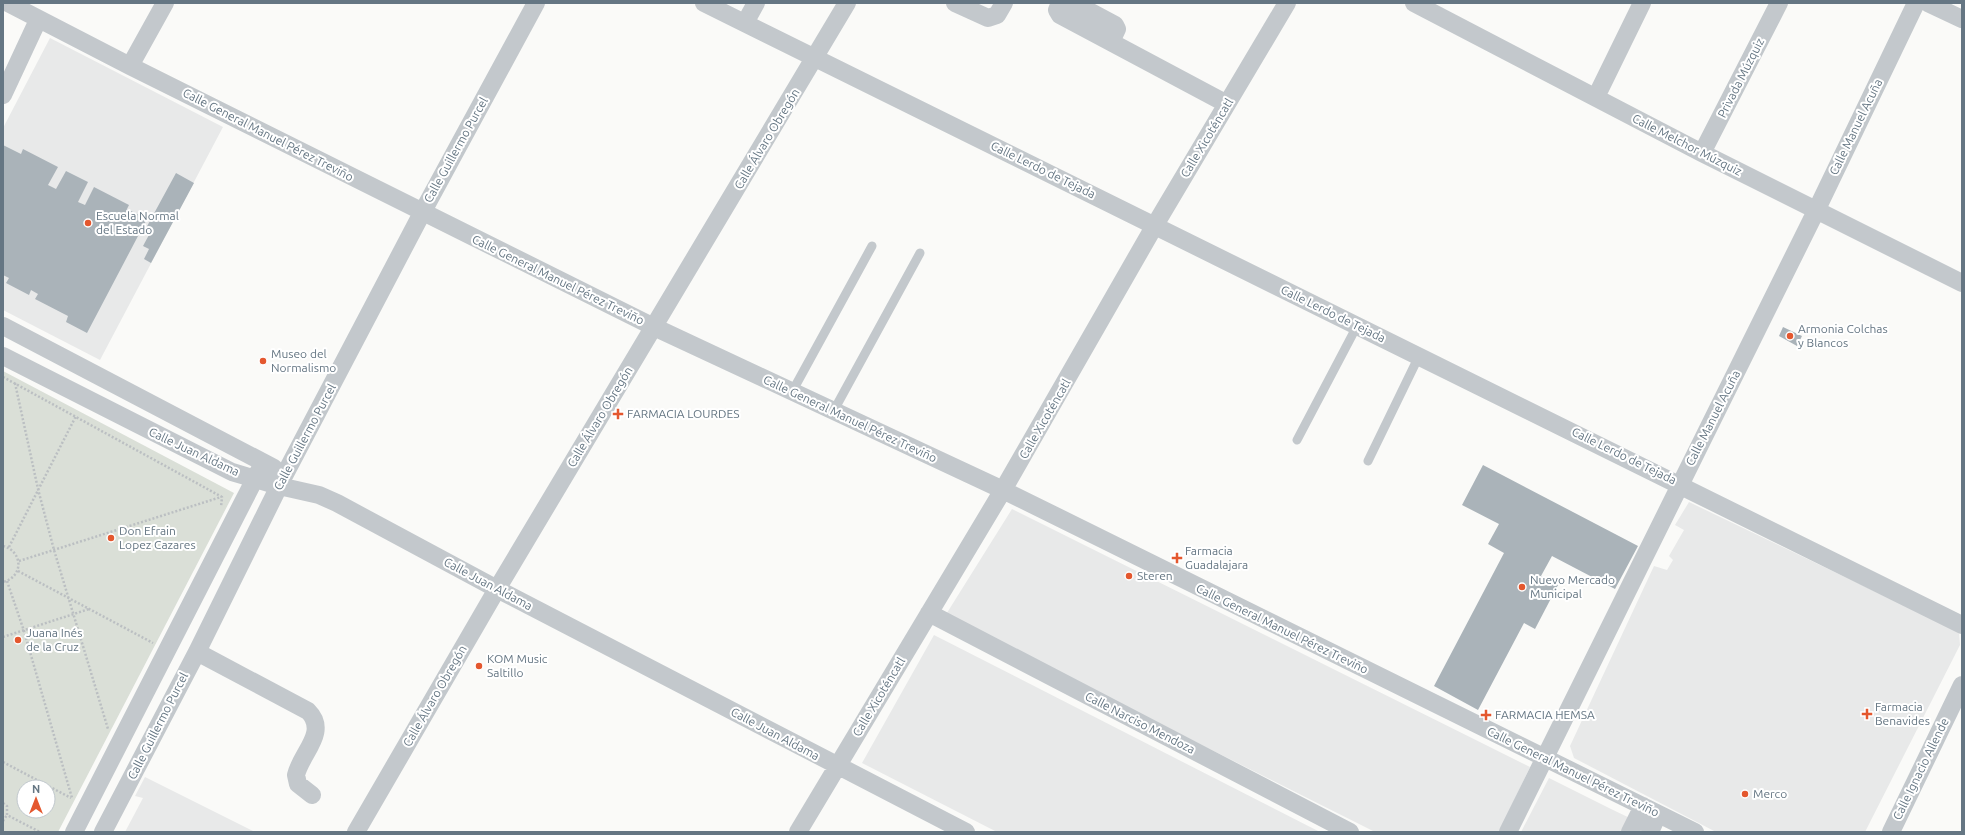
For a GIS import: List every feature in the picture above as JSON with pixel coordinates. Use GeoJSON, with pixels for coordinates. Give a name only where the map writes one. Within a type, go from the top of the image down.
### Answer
{"type":"FeatureCollection","features":[{"type":"Feature","properties":{"kind":"street","name":"Calle General Manuel Pérez Treviño"},"geometry":{"type":"LineString","coordinates":[[8,3],[38,20],[422,213],[654,327],[833,412],[1003,490],[1651,810],[1685,830]]}},
{"type":"Feature","properties":{"kind":"street"},"geometry":{"type":"LineString","coordinates":[[130,66],[165,3]]}},
{"type":"Feature","properties":{"kind":"street","name":"Calle Guillermo Purcel"},"geometry":{"type":"LineString","coordinates":[[103,832],[197,652],[282,480],[422,213],[536,3]]}},
{"type":"Feature","properties":{"kind":"street","name":"Calle Lerdo de Tejada"},"geometry":{"type":"LineString","coordinates":[[704,3],[1962,624]]}},
{"type":"Feature","properties":{"kind":"street"},"geometry":{"type":"LineString","coordinates":[[745,23],[756,3]]}},
{"type":"Feature","properties":{"kind":"street","name":"Calle Álvaro Obregón"},"geometry":{"type":"LineString","coordinates":[[356,832],[497,589],[847,3]]}},
{"type":"Feature","properties":{"kind":"street"},"geometry":{"type":"LineString","coordinates":[[967,5],[991,18],[997,15],[1004,3]]}},
{"type":"Feature","properties":{"kind":"street"},"geometry":{"type":"LineString","coordinates":[[1060,3],[1057,10],[1060,15],[1227,104]]}},
{"type":"Feature","properties":{"kind":"street"},"geometry":{"type":"LineString","coordinates":[[1074,3],[1115,25],[1117,29],[1111,42]]}},
{"type":"Feature","properties":{"kind":"street","name":"Calle Xicoténcatl"},"geometry":{"type":"LineString","coordinates":[[798,832],[1003,490],[1155,225],[1287,3]]}},
{"type":"Feature","properties":{"kind":"street","name":"Calle Melchor Múzquiz"},"geometry":{"type":"LineString","coordinates":[[1414,3],[1702,153],[1962,283]]}},
{"type":"Feature","properties":{"kind":"street"},"geometry":{"type":"LineString","coordinates":[[1596,97],[1642,3]]}},
{"type":"Feature","properties":{"kind":"street","name":"Privada Múzquiz"},"geometry":{"type":"LineString","coordinates":[[1702,153],[1779,3]]}},
{"type":"Feature","properties":{"kind":"street","name":"Calle Manuel Acuña"},"geometry":{"type":"LineString","coordinates":[[1508,832],[1816,210],[1916,3]]}},
{"type":"Feature","properties":{"kind":"street"},"geometry":{"type":"LineString","coordinates":[[1928,3],[1962,19]]}},
{"type":"Feature","properties":{"kind":"street"},"geometry":{"type":"LineString","coordinates":[[3,95],[38,20]]}},
{"type":"Feature","properties":{"kind":"street","name":"Calle Juan Aldama"},"geometry":{"type":"LineString","coordinates":[[3,326],[263,463],[282,480],[337,503],[497,589],[966,832]]}},
{"type":"Feature","properties":{"kind":"street","name":"Calle Juan Aldama"},"geometry":{"type":"LineString","coordinates":[[6,358],[84,399],[232,472],[255,480],[282,480]]}},
{"type":"Feature","properties":{"kind":"street","name":"Calle Guillermo Purcel"},"geometry":{"type":"LineString","coordinates":[[74,832],[263,463]]}},
{"type":"Feature","properties":{"kind":"street","name":"Calle Narciso Mendoza"},"geometry":{"type":"LineString","coordinates":[[929,613],[1350,832]]}},
{"type":"Feature","properties":{"kind":"street"},"geometry":{"type":"LineString","coordinates":[[197,652],[308,711],[313,716],[316,724],[315,738],[296,774],[298,784],[312,795]]}},
{"type":"Feature","properties":{"kind":"street","name":"Calle Ignacio Allende"},"geometry":{"type":"LineString","coordinates":[[1891,832],[1962,685]]}},
{"type":"Feature","properties":{"kind":"street"},"geometry":{"type":"LineString","coordinates":[[1630,832],[1651,810]]}},
{"type":"Feature","properties":{"kind":"street"},"geometry":{"type":"LineString","coordinates":[[1650,832],[1651,810]]}},
{"type":"Feature","properties":{"kind":"lane"},"geometry":{"type":"LineString","coordinates":[[792,392],[872,246]]}},
{"type":"Feature","properties":{"kind":"lane"},"geometry":{"type":"LineString","coordinates":[[833,412],[920,253]]}},
{"type":"Feature","properties":{"kind":"lane"},"geometry":{"type":"LineString","coordinates":[[1297,440],[1357,326]]}},
{"type":"Feature","properties":{"kind":"lane"},"geometry":{"type":"LineString","coordinates":[[1368,461],[1419,356]]}},
{"type":"Feature","properties":{"kind":"path"},"geometry":{"type":"LineString","coordinates":[[6,358],[15,384],[38,489],[54,550],[108,730]]}},
{"type":"Feature","properties":{"kind":"path"},"geometry":{"type":"LineString","coordinates":[[3,377],[222,497]]}},
{"type":"Feature","properties":{"kind":"path"},"geometry":{"type":"LineString","coordinates":[[9,547],[84,399]]}},
{"type":"Feature","properties":{"kind":"path"},"geometry":{"type":"LineString","coordinates":[[219,511],[222,497]]}},
{"type":"Feature","properties":{"kind":"path"},"geometry":{"type":"LineString","coordinates":[[19,561],[222,497]]}},
{"type":"Feature","properties":{"kind":"path"},"geometry":{"type":"LineString","coordinates":[[3,546],[9,547],[16,554],[19,561],[18,571],[13,578],[3,582]]}},
{"type":"Feature","properties":{"kind":"path"},"geometry":{"type":"LineString","coordinates":[[18,571],[168,650]]}},
{"type":"Feature","properties":{"kind":"path"},"geometry":{"type":"LineString","coordinates":[[8,581],[24,631],[72,798]]}},
{"type":"Feature","properties":{"kind":"path"},"geometry":{"type":"LineString","coordinates":[[3,637],[89,609]]}},
{"type":"Feature","properties":{"kind":"path"},"geometry":{"type":"LineString","coordinates":[[149,649],[156,635]]}},
{"type":"Feature","properties":{"kind":"path"},"geometry":{"type":"LineString","coordinates":[[105,736],[112,723]]}},
{"type":"Feature","properties":{"kind":"path"},"geometry":{"type":"LineString","coordinates":[[3,762],[72,798]]}},
{"type":"Feature","properties":{"kind":"path"},"geometry":{"type":"LineString","coordinates":[[69,805],[76,791]]}},
{"type":"Feature","properties":{"kind":"path"},"geometry":{"type":"LineString","coordinates":[[3,803],[8,806],[7,815],[3,821]]}},
{"type":"Feature","properties":{"kind":"path"},"geometry":{"type":"LineString","coordinates":[[7,815],[40,832]]}},
{"type":"Feature","properties":{"kind":"shaded area","name":"Escuela Normal del Estado"},"geometry":{"type":"Polygon","coordinates":[[[50,38],[223,127],[100,360],[3,310],[3,128],[50,38]]]}},
{"type":"Feature","properties":{"kind":"shaded area"},"geometry":{"type":"Polygon","coordinates":[[[3,371],[234,493],[58,832],[3,832],[3,371]]]}},
{"type":"Feature","properties":{"kind":"shaded area"},"geometry":{"type":"Polygon","coordinates":[[[1689,502],[1959,632],[1960,645],[1865,832],[1716,832],[1574,758],[1570,746],[1654,566],[1667,570],[1673,560],[1669,556],[1684,530],[1675,525],[1689,502]]]}},
{"type":"Feature","properties":{"kind":"shaded area"},"geometry":{"type":"Polygon","coordinates":[[[1012,509],[1530,767],[1499,832],[1375,832],[945,616],[1012,509]]]}},
{"type":"Feature","properties":{"kind":"shaded area"},"geometry":{"type":"Polygon","coordinates":[[[934,635],[1320,832],[997,832],[862,763],[934,635]]]}},
{"type":"Feature","properties":{"kind":"shaded area"},"geometry":{"type":"Polygon","coordinates":[[[145,777],[255,832],[125,832],[143,798],[135,796],[145,777]]]}},
{"type":"Feature","properties":{"kind":"shaded area"},"geometry":{"type":"Polygon","coordinates":[[[1549,778],[1611,809],[1659,832],[1521,832],[1549,778]]]}},
{"type":"Feature","properties":{"kind":"building"},"geometry":{"type":"Polygon","coordinates":[[[3,145],[21,154],[23,149],[58,167],[48,185],[56,189],[66,171],[88,182],[78,202],[85,205],[94,187],[129,205],[127,209],[147,219],[87,333],[66,322],[68,316],[35,299],[38,294],[31,290],[29,295],[6,283],[9,278],[3,275],[3,145]]]}},
{"type":"Feature","properties":{"kind":"building"},"geometry":{"type":"Polygon","coordinates":[[[176,173],[194,183],[151,263],[144,259],[149,249],[143,246],[150,233],[145,230],[176,173]]]}},
{"type":"Feature","properties":{"kind":"building","name":"Armonia Colchas y Blancos"},"geometry":{"type":"Polygon","coordinates":[[[1783,327],[1802,336],[1797,346],[1779,336],[1783,327]]]}},
{"type":"Feature","properties":{"kind":"building","name":"Nuevo Mercado Municipal"},"geometry":{"type":"Polygon","coordinates":[[[1483,465],[1638,546],[1615,589],[1552,556],[1541,576],[1558,585],[1535,629],[1524,623],[1478,710],[1434,686],[1504,553],[1488,544],[1499,524],[1462,505],[1483,465]]]}},
{"type":"Feature","properties":{"kind":"place","name":"Escuela Normal del Estado"},"geometry":{"type":"Point","coordinates":[88,223]}},
{"type":"Feature","properties":{"kind":"place","name":"Armonia Colchas y Blancos"},"geometry":{"type":"Point","coordinates":[1790,336]}},
{"type":"Feature","properties":{"kind":"place","name":"Museo del Normalismo"},"geometry":{"type":"Point","coordinates":[263,361]}},
{"type":"Feature","properties":{"kind":"place","name":"FARMACIA LOURDES"},"geometry":{"type":"Point","coordinates":[618,414]}},
{"type":"Feature","properties":{"kind":"place","name":"Don Efrain Lopez Cazares"},"geometry":{"type":"Point","coordinates":[111,538]}},
{"type":"Feature","properties":{"kind":"place","name":"Farmacia Guadalajara"},"geometry":{"type":"Point","coordinates":[1177,558]}},
{"type":"Feature","properties":{"kind":"place","name":"Steren"},"geometry":{"type":"Point","coordinates":[1129,576]}},
{"type":"Feature","properties":{"kind":"place","name":"Nuevo Mercado Municipal"},"geometry":{"type":"Point","coordinates":[1522,587]}},
{"type":"Feature","properties":{"kind":"place","name":"Juana Inés de la Cruz"},"geometry":{"type":"Point","coordinates":[18,640]}},
{"type":"Feature","properties":{"kind":"place","name":"KOM Music Saltillo"},"geometry":{"type":"Point","coordinates":[479,666]}},
{"type":"Feature","properties":{"kind":"place","name":"Farmacia Benavides"},"geometry":{"type":"Point","coordinates":[1867,714]}},
{"type":"Feature","properties":{"kind":"place","name":"FARMACIA HEMSA"},"geometry":{"type":"Point","coordinates":[1486,715]}},
{"type":"Feature","properties":{"kind":"place","name":"Merco"},"geometry":{"type":"Point","coordinates":[1745,794]}}]}
